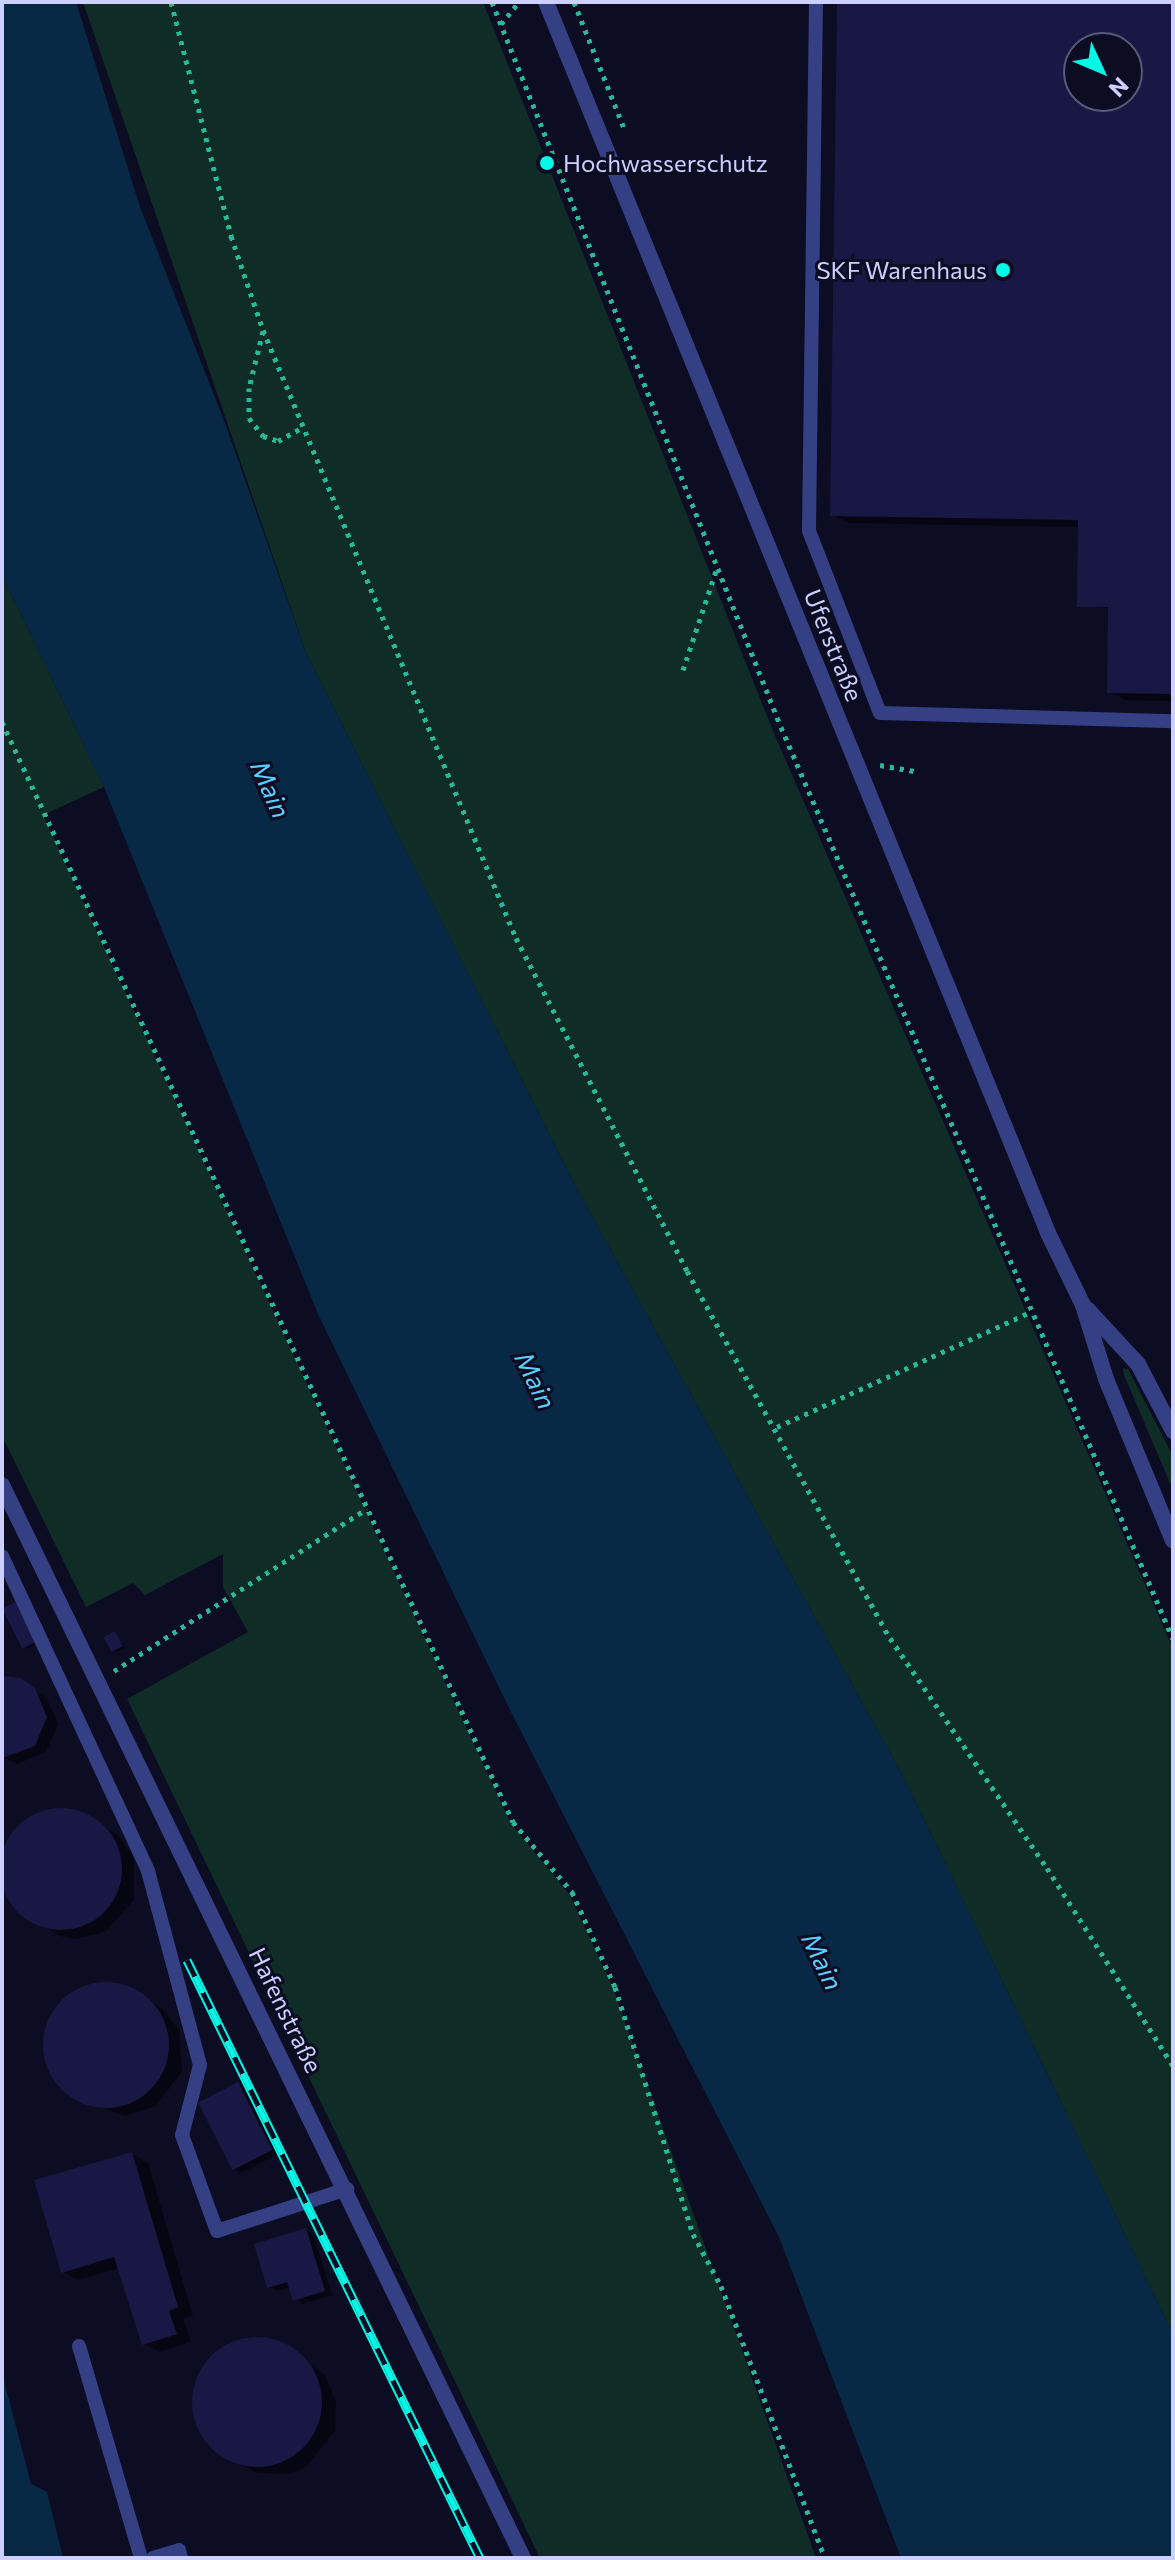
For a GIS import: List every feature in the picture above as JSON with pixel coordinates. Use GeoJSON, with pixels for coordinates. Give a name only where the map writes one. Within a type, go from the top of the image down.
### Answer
{"type":"FeatureCollection","features":[{"type":"Feature","properties":{"kind":"street","name":"Uferstraße"},"geometry":{"type":"LineString","coordinates":[[546,2],[1048,1233],[1083,1305],[1106,1379],[1173,1541]]}},
{"type":"Feature","properties":{"kind":"street","name":"Uferstraße"},"geometry":{"type":"LineString","coordinates":[[1083,1305],[1138,1364],[1173,1431]]}},
{"type":"Feature","properties":{"kind":"street","name":"Hafenstraße"},"geometry":{"type":"LineString","coordinates":[[2,1485],[6,1505],[99,1681],[523,2558]]}},
{"type":"Feature","properties":{"kind":"lane"},"geometry":{"type":"LineString","coordinates":[[816,2],[809,531],[880,713],[1173,721]]}},
{"type":"Feature","properties":{"kind":"lane"},"geometry":{"type":"LineString","coordinates":[[2,1556],[148,1871],[200,2065],[182,2135],[217,2231],[347,2189]]}},
{"type":"Feature","properties":{"kind":"lane"},"geometry":{"type":"LineString","coordinates":[[79,2346],[141,2558]]}},
{"type":"Feature","properties":{"kind":"lane"},"geometry":{"type":"LineString","coordinates":[[153,2558],[179,2550],[181,2558]]}},
{"type":"Feature","properties":{"kind":"path"},"geometry":{"type":"LineString","coordinates":[[171,2],[231,236],[263,330],[301,428],[516,938],[687,1271],[777,1427],[890,1638],[1047,1868],[1173,2066]]}},
{"type":"Feature","properties":{"kind":"path"},"geometry":{"type":"LineString","coordinates":[[492,2],[717,567],[1031,1312],[1173,1639]]}},
{"type":"Feature","properties":{"kind":"path"},"geometry":{"type":"LineString","coordinates":[[500,25],[519,2]]}},
{"type":"Feature","properties":{"kind":"path"},"geometry":{"type":"LineString","coordinates":[[263,330],[249,388],[249,418],[263,436],[278,441],[301,428]]}},
{"type":"Feature","properties":{"kind":"path"},"geometry":{"type":"LineString","coordinates":[[683,670],[717,567]]}},
{"type":"Feature","properties":{"kind":"path"},"geometry":{"type":"LineString","coordinates":[[2,722],[513,1822],[572,1892],[615,1987],[693,2234],[721,2286],[825,2558]]}},
{"type":"Feature","properties":{"kind":"path"},"geometry":{"type":"LineString","coordinates":[[777,1427],[1031,1312]]}},
{"type":"Feature","properties":{"kind":"path"},"geometry":{"type":"LineString","coordinates":[[99,1681],[366,1509]]}},
{"type":"Feature","properties":{"kind":"green space"},"geometry":{"type":"Polygon","coordinates":[[[83,2],[483,2],[773,731],[1173,1649],[1173,2334],[905,1780],[579,1193],[306,653],[83,2]]]}},
{"type":"Feature","properties":{"kind":"green space"},"geometry":{"type":"Polygon","coordinates":[[[2,575],[104,787],[43,815],[511,1824],[569,1894],[613,1988],[816,2558],[540,2558],[127,1699],[248,1632],[223,1587],[223,1554],[145,1595],[133,1583],[86,1607],[2,1436],[2,575]]]}},
{"type":"Feature","properties":{"kind":"green space"},"geometry":{"type":"Polygon","coordinates":[[[1123,1368],[1128,1369],[1173,1456],[1173,1490],[1124,1375],[1123,1368]]]}},
{"type":"Feature","properties":{"kind":"water","name":"Main"},"geometry":{"type":"Polygon","coordinates":[[[2,2],[76,2],[140,207],[225,423],[306,653],[579,1193],[905,1780],[1173,2334],[1173,2558],[901,2558],[779,2237],[510,1710],[318,1314],[104,787],[2,575],[2,2]]]}},
{"type":"Feature","properties":{"kind":"water"},"geometry":{"type":"Polygon","coordinates":[[[2,2373],[31,2484],[47,2492],[63,2558],[2,2558],[2,2373]]]}},
{"type":"Feature","properties":{"kind":"building","name":"SKF Warenhaus"},"geometry":{"type":"Polygon","coordinates":[[[837,2],[1173,2],[1173,694],[1107,693],[1108,607],[1077,607],[1078,520],[830,516],[837,2]]]}},
{"type":"Feature","properties":{"kind":"building"},"geometry":{"type":"Polygon","coordinates":[[[27,1596],[47,1636],[22,1649],[2,1609],[27,1596]]]}},
{"type":"Feature","properties":{"kind":"building"},"geometry":{"type":"Polygon","coordinates":[[[115,1631],[123,1646],[112,1652],[104,1637],[115,1631]]]}},
{"type":"Feature","properties":{"kind":"building"},"geometry":{"type":"Polygon","coordinates":[[[2,1676],[21,1678],[35,1688],[47,1717],[35,1746],[2,1758],[2,1676]]]}},
{"type":"Feature","properties":{"kind":"building"},"geometry":{"type":"Polygon","coordinates":[[[61,1808],[84,1812],[104,1826],[118,1846],[122,1869],[118,1892],[104,1912],[84,1926],[61,1930],[38,1926],[18,1912],[4,1892],[0,1869],[4,1846],[18,1826],[38,1812],[61,1808]]]}},
{"type":"Feature","properties":{"kind":"building"},"geometry":{"type":"Polygon","coordinates":[[[106,1982],[130,1987],[150,2001],[164,2021],[169,2045],[164,2069],[150,2089],[130,2103],[106,2108],[82,2103],[62,2089],[48,2069],[43,2045],[48,2021],[62,2001],[82,1987],[106,1982]]]}},
{"type":"Feature","properties":{"kind":"building"},"geometry":{"type":"Polygon","coordinates":[[[238,2082],[273,2150],[232,2170],[198,2102],[238,2082]]]}},
{"type":"Feature","properties":{"kind":"building"},"geometry":{"type":"Polygon","coordinates":[[[132,2152],[178,2307],[169,2311],[177,2334],[142,2345],[114,2257],[61,2273],[34,2180],[132,2152]]]}},
{"type":"Feature","properties":{"kind":"building"},"geometry":{"type":"Polygon","coordinates":[[[306,2228],[325,2291],[293,2301],[287,2282],[267,2288],[254,2244],[306,2228]]]}},
{"type":"Feature","properties":{"kind":"building"},"geometry":{"type":"Polygon","coordinates":[[[257,2337],[282,2342],[303,2356],[317,2377],[322,2402],[317,2427],[303,2448],[282,2462],[257,2467],[232,2462],[211,2448],[197,2427],[192,2402],[197,2377],[211,2356],[232,2342],[257,2337]]]}},
{"type":"Feature","properties":{"kind":"railway"},"geometry":{"type":"LineString","coordinates":[[187,1960],[480,2558]]}},
{"type":"Feature","properties":{"kind":"place","name":"Hochwasserschutz"},"geometry":{"type":"Point","coordinates":[547,163]}},
{"type":"Feature","properties":{"kind":"place","name":"SKF Warenhaus"},"geometry":{"type":"Point","coordinates":[1003,270]}}]}
